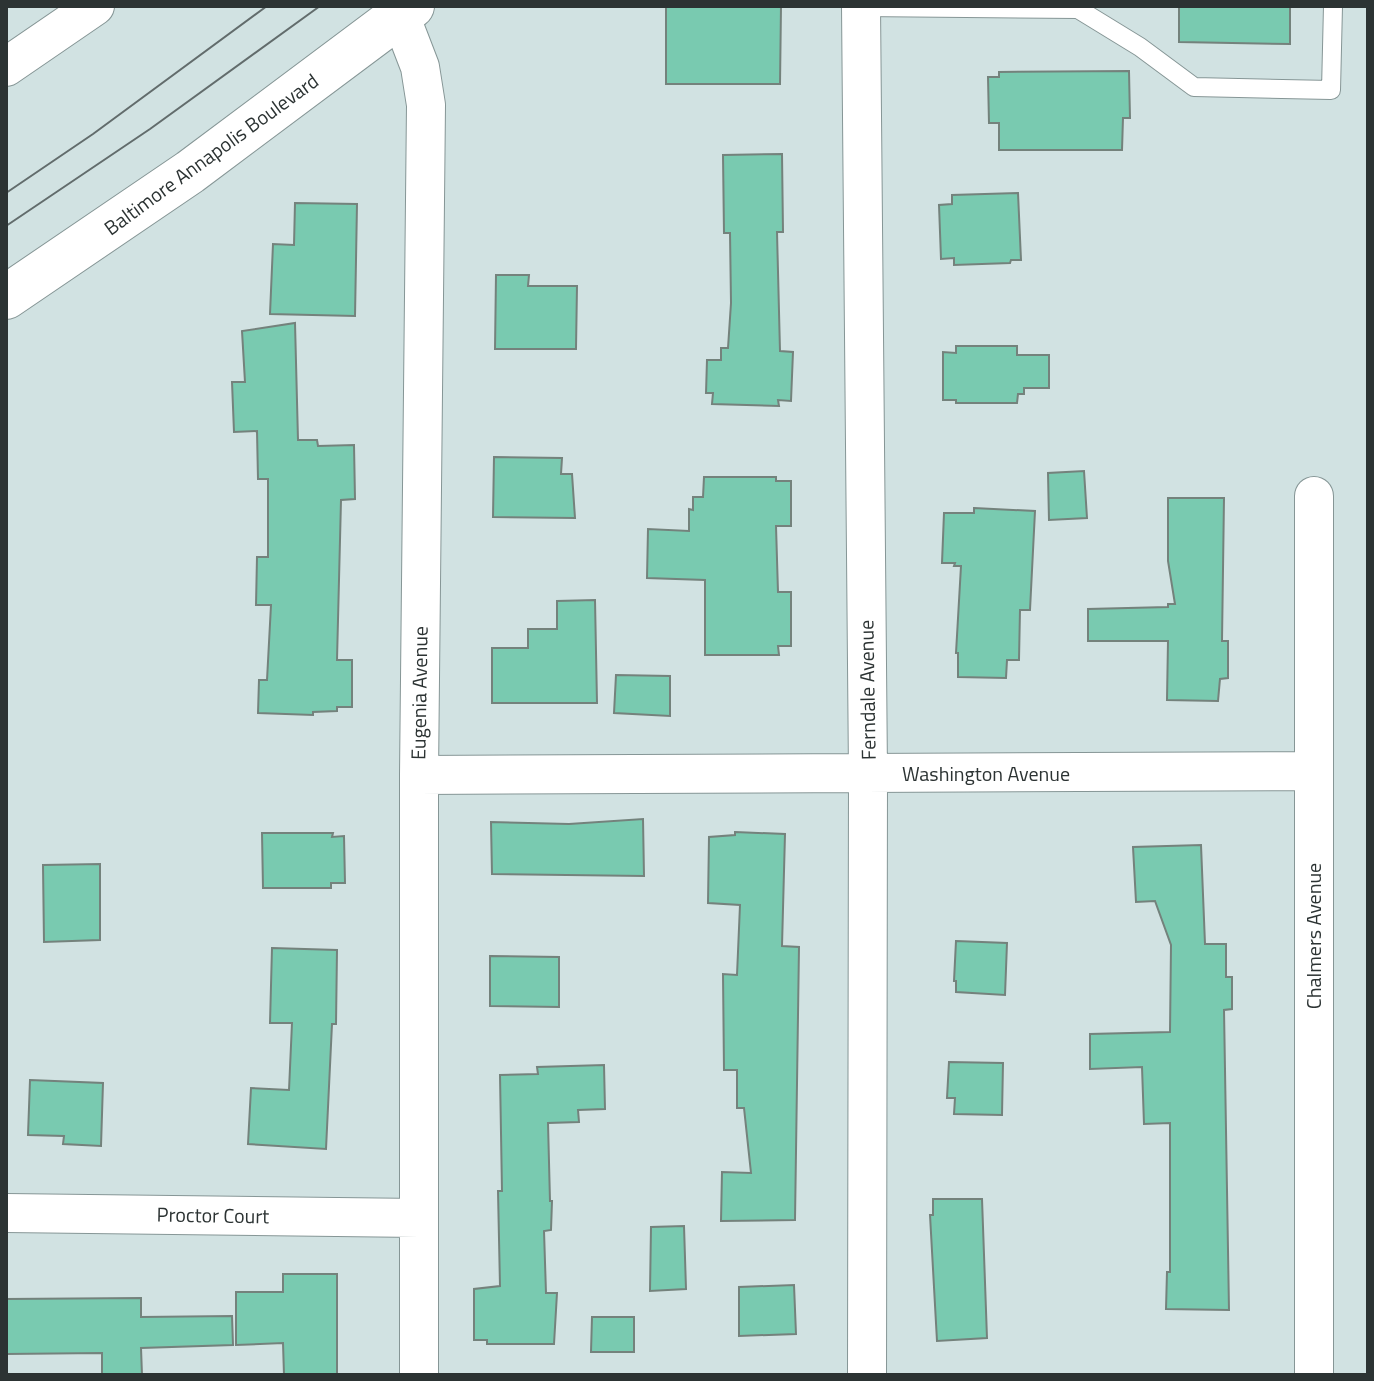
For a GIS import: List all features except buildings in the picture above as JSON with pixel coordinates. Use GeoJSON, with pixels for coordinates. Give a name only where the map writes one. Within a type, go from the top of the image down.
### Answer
{"type":"FeatureCollection","features":[{"type":"Feature","properties":{"kind":"main road","name":"Baltimore Annapolis Boulevard"},"geometry":{"type":"LineString","coordinates":[[6,297],[190,172],[406,11]]}},
{"type":"Feature","properties":{"kind":"street"},"geometry":{"type":"LineString","coordinates":[[6,67],[95,6]]}},
{"type":"Feature","properties":{"kind":"street","name":"Ferndale Avenue"},"geometry":{"type":"LineString","coordinates":[[861,7],[868,774],[867,1375]]}},
{"type":"Feature","properties":{"kind":"street","name":"Eugenia Avenue"},"geometry":{"type":"LineString","coordinates":[[406,11],[426,105],[419,775],[419,1375]]}},
{"type":"Feature","properties":{"kind":"street","name":"Chalmers Avenue"},"geometry":{"type":"LineString","coordinates":[[1314,496],[1314,1375]]}},
{"type":"Feature","properties":{"kind":"street","name":"Washington Avenue"},"geometry":{"type":"LineString","coordinates":[[419,775],[1313,771]]}},
{"type":"Feature","properties":{"kind":"street","name":"Proctor Court"},"geometry":{"type":"LineString","coordinates":[[6,1213],[419,1218]]}},
{"type":"Feature","properties":{"kind":"lane"},"geometry":{"type":"LineString","coordinates":[[861,7],[1078,9],[1140,47],[1194,87],[1331,90],[1333,6]]}},
{"type":"Feature","properties":{"kind":"tram line"},"geometry":{"type":"LineString","coordinates":[[6,193],[93,134],[267,6]]}},
{"type":"Feature","properties":{"kind":"tram line"},"geometry":{"type":"LineString","coordinates":[[6,226],[150,129],[320,6]]}}]}
